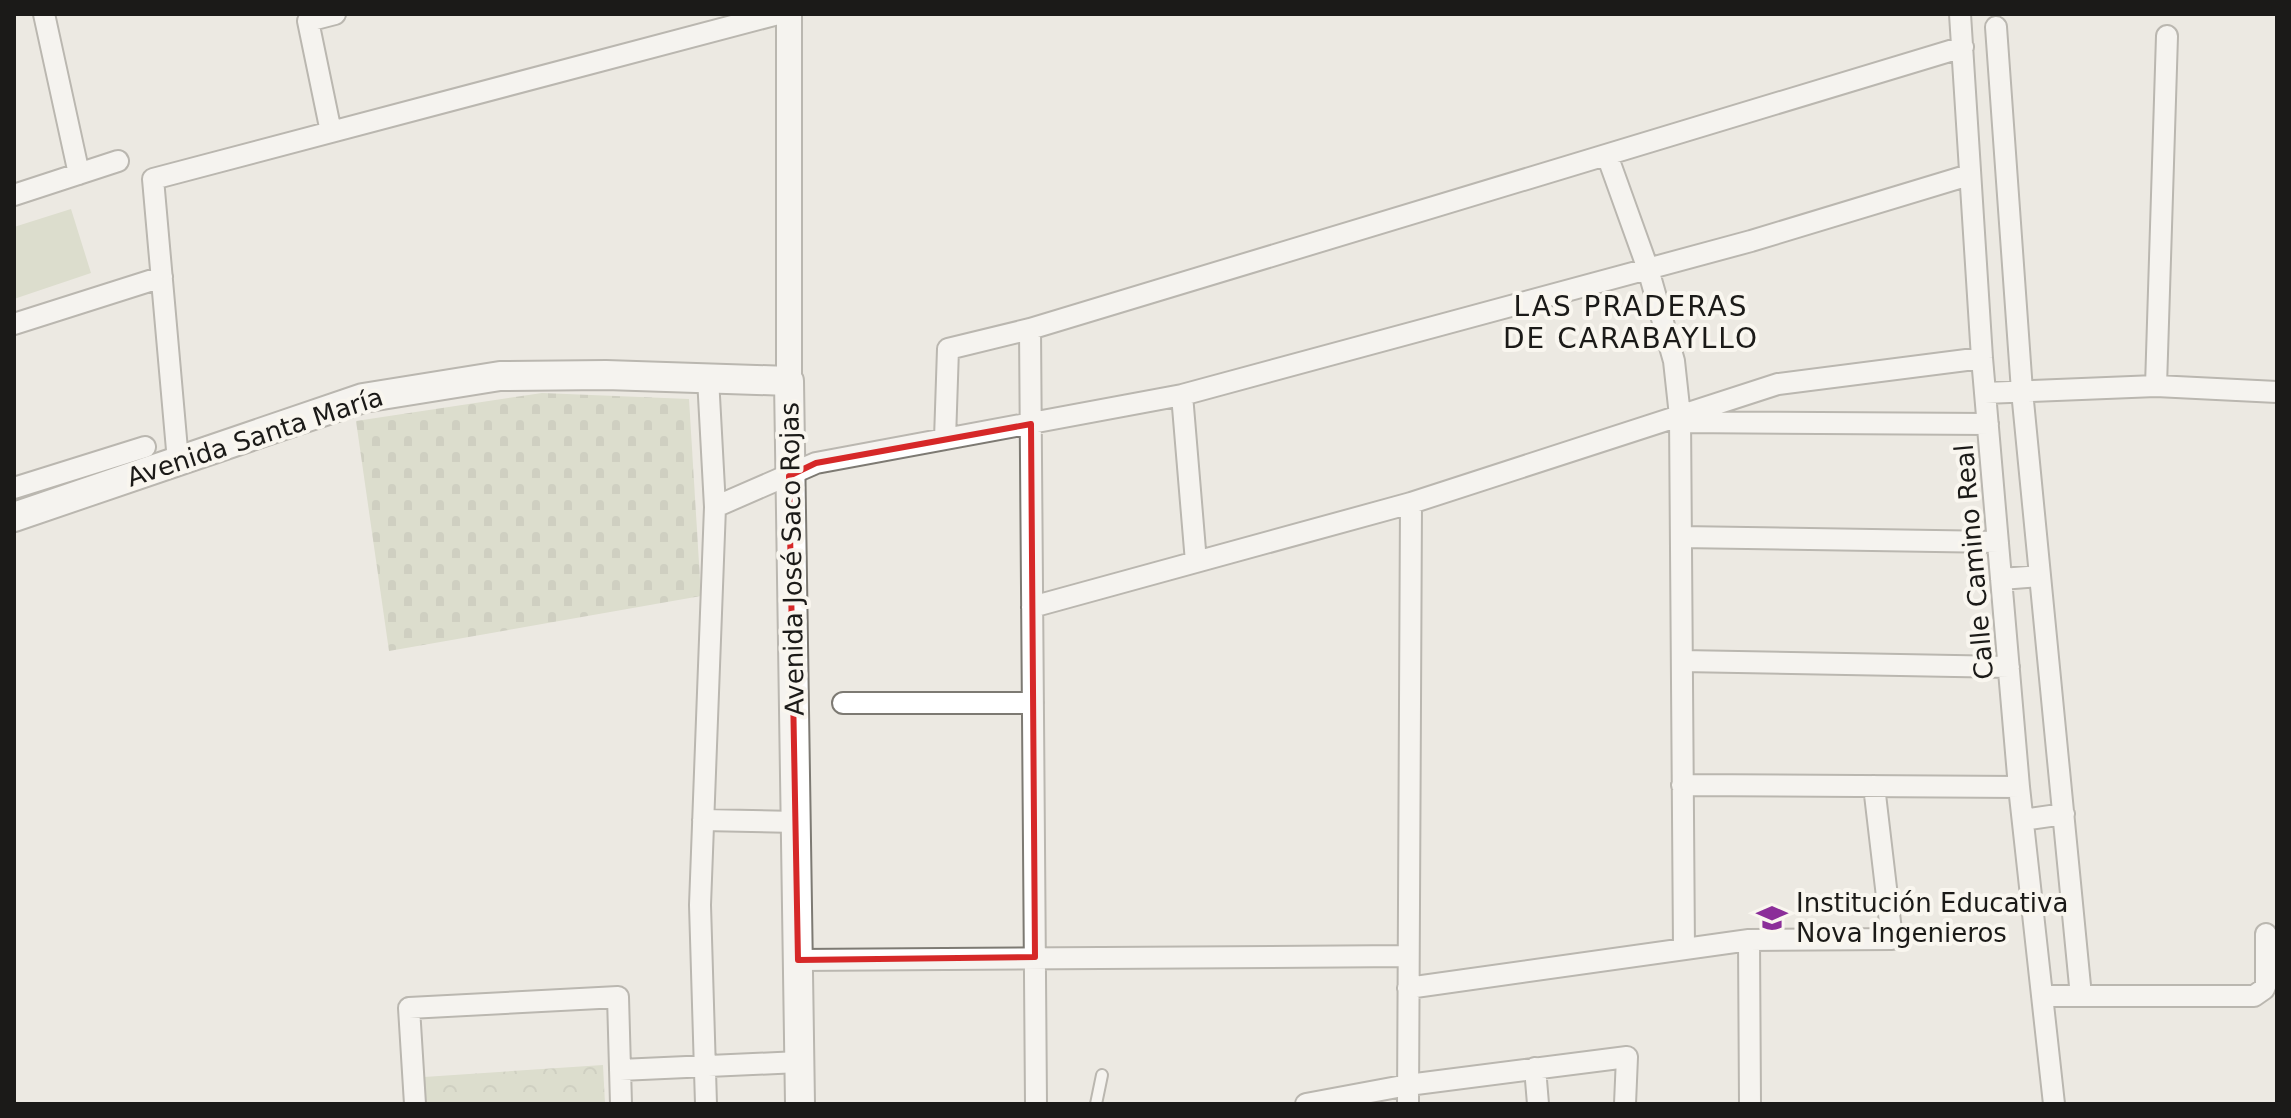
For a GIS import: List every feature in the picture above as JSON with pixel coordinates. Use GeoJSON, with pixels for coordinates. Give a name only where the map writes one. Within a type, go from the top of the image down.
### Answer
{"type":"FeatureCollection","features":[{"type":"Feature","properties":{"kind":"main road","name":"Avenida Santa María"},"geometry":{"type":"LineString","coordinates":[[14,517],[363,398],[500,376],[606,375],[789,381]]}},
{"type":"Feature","properties":{"kind":"main road","name":"Avenida José Saco Rojas"},"geometry":{"type":"LineString","coordinates":[[789,381],[800,1104]]}},
{"type":"Feature","properties":{"kind":"street"},"geometry":{"type":"LineString","coordinates":[[44,14],[79,174]]}},
{"type":"Feature","properties":{"kind":"street"},"geometry":{"type":"LineString","coordinates":[[178,461],[153,179],[778,14]]}},
{"type":"Feature","properties":{"kind":"street","name":"Avenida José Saco Rojas"},"geometry":{"type":"LineString","coordinates":[[789,14],[789,381]]}},
{"type":"Feature","properties":{"kind":"street"},"geometry":{"type":"LineString","coordinates":[[327,15],[308,21],[331,132]]}},
{"type":"Feature","properties":{"kind":"street"},"geometry":{"type":"LineString","coordinates":[[945,439],[948,349],[1030,329],[1607,155],[1996,20],[2022,391],[2081,996]]}},
{"type":"Feature","properties":{"kind":"street","name":"Calle Camino Real"},"geometry":{"type":"LineString","coordinates":[[1961,30],[1982,358],[2019,787],[2054,1104]]}},
{"type":"Feature","properties":{"kind":"street"},"geometry":{"type":"LineString","coordinates":[[2156,386],[2167,36]]}},
{"type":"Feature","properties":{"kind":"street"},"geometry":{"type":"LineString","coordinates":[[1607,155],[1648,269],[1674,361],[1680,419],[1684,949]]}},
{"type":"Feature","properties":{"kind":"street"},"geometry":{"type":"LineString","coordinates":[[14,195],[118,161]]}},
{"type":"Feature","properties":{"kind":"street"},"geometry":{"type":"LineString","coordinates":[[715,507],[816,463],[1182,395],[1648,269],[1969,175]]}},
{"type":"Feature","properties":{"kind":"street"},"geometry":{"type":"LineString","coordinates":[[14,324],[162,277]]}},
{"type":"Feature","properties":{"kind":"street"},"geometry":{"type":"LineString","coordinates":[[1030,329],[1036,1104]]}},
{"type":"Feature","properties":{"kind":"street"},"geometry":{"type":"LineString","coordinates":[[1032,607],[1411,503],[1680,419],[1778,384],[1982,358]]}},
{"type":"Feature","properties":{"kind":"street"},"geometry":{"type":"LineString","coordinates":[[706,1104],[700,905],[715,507],[708,378]]}},
{"type":"Feature","properties":{"kind":"street"},"geometry":{"type":"LineString","coordinates":[[1985,393],[2156,386],[2277,392]]}},
{"type":"Feature","properties":{"kind":"street"},"geometry":{"type":"LineString","coordinates":[[1182,395],[1196,562]]}},
{"type":"Feature","properties":{"kind":"street"},"geometry":{"type":"LineString","coordinates":[[1680,419],[1988,424]]}},
{"type":"Feature","properties":{"kind":"street"},"geometry":{"type":"LineString","coordinates":[[14,488],[145,447]]}},
{"type":"Feature","properties":{"kind":"street"},"geometry":{"type":"LineString","coordinates":[[1408,1094],[1411,503]]}},
{"type":"Feature","properties":{"kind":"street"},"geometry":{"type":"LineString","coordinates":[[1681,537],[1998,542]]}},
{"type":"Feature","properties":{"kind":"street"},"geometry":{"type":"LineString","coordinates":[[2001,579],[2040,576]]}},
{"type":"Feature","properties":{"kind":"street"},"geometry":{"type":"LineString","coordinates":[[1682,661],[2009,667]]}},
{"type":"Feature","properties":{"kind":"street"},"geometry":{"type":"LineString","coordinates":[[843,703],[1033,703]]}},
{"type":"Feature","properties":{"kind":"street"},"geometry":{"type":"LineString","coordinates":[[1682,785],[2019,787]]}},
{"type":"Feature","properties":{"kind":"street"},"geometry":{"type":"LineString","coordinates":[[1408,988],[1749,940],[1892,939],[1874,786]]}},
{"type":"Feature","properties":{"kind":"street"},"geometry":{"type":"LineString","coordinates":[[2023,820],[2064,814]]}},
{"type":"Feature","properties":{"kind":"street"},"geometry":{"type":"LineString","coordinates":[[703,820],[796,822]]}},
{"type":"Feature","properties":{"kind":"street"},"geometry":{"type":"LineString","coordinates":[[2042,996],[2254,996],[2266,984],[2266,934]]}},
{"type":"Feature","properties":{"kind":"street"},"geometry":{"type":"LineString","coordinates":[[1749,940],[1750,1104]]}},
{"type":"Feature","properties":{"kind":"street"},"geometry":{"type":"LineString","coordinates":[[798,960],[1408,956]]}},
{"type":"Feature","properties":{"kind":"street"},"geometry":{"type":"LineString","coordinates":[[415,1104],[409,1008],[618,997],[621,1104]]}},
{"type":"Feature","properties":{"kind":"street"},"geometry":{"type":"LineString","coordinates":[[1306,1104],[1408,1094],[1535,1068],[1627,1057],[1625,1104]]}},
{"type":"Feature","properties":{"kind":"street"},"geometry":{"type":"LineString","coordinates":[[620,1070],[799,1062]]}},
{"type":"Feature","properties":{"kind":"street"},"geometry":{"type":"LineString","coordinates":[[1535,1068],[1538,1104]]}},
{"type":"Feature","properties":{"kind":"lane"},"geometry":{"type":"LineString","coordinates":[[1096,1104],[1102,1075]]}},
{"type":"Feature","properties":{"kind":"highlighted area"},"geometry":{"type":"Polygon","coordinates":[[[1031,424],[1035,957],[798,960],[789,476],[816,463],[1031,424]]]}},
{"type":"Feature","properties":{"kind":"green space"},"geometry":{"type":"Polygon","coordinates":[[[71,209],[91,273],[14,299],[14,227],[71,209]]]}},
{"type":"Feature","properties":{"kind":"green space"},"geometry":{"type":"Polygon","coordinates":[[[542,393],[689,399],[701,596],[389,651],[356,421],[542,393]]]}},
{"type":"Feature","properties":{"kind":"green space"},"geometry":{"type":"Polygon","coordinates":[[[603,1065],[605,1104],[426,1104],[424,1077],[603,1065]]]}},
{"type":"Feature","properties":{"kind":"place","name":"Institución Educativa Nova Ingenieros"},"geometry":{"type":"Point","coordinates":[1772,918]}},
{"type":"Feature","properties":{"kind":"district","name":"LAS PRADERAS DE CARABAYLLO"},"geometry":{"type":"Point","coordinates":[1631,322]}}]}
